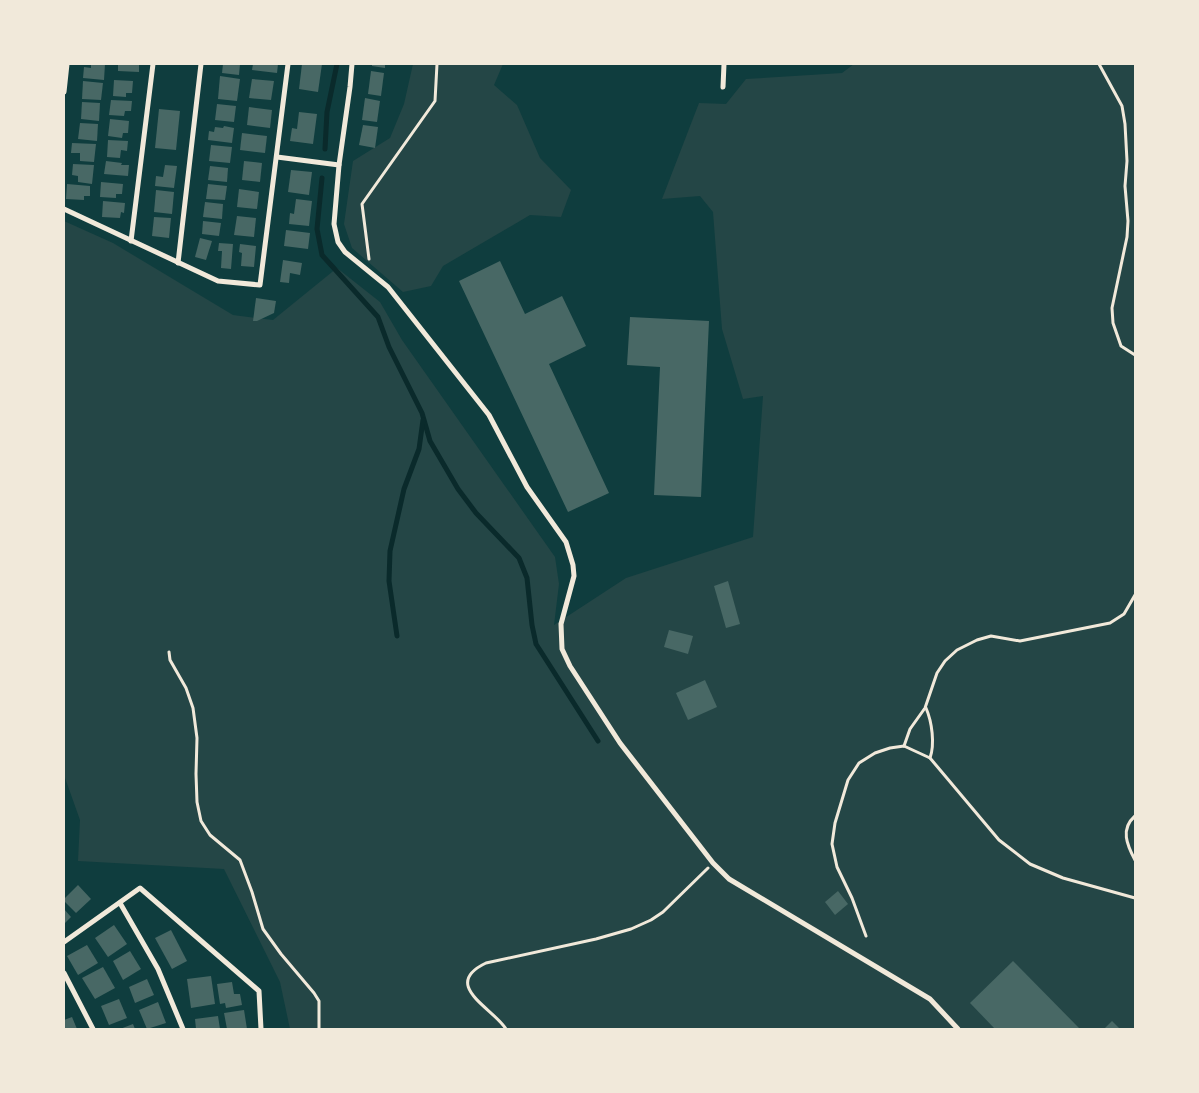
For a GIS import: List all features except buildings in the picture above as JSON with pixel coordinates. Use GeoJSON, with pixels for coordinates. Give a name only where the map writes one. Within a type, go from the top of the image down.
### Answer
{"type":"FeatureCollection","features":[{"type":"Feature","properties":{"kind":"street"},"geometry":{"type":"LineString","coordinates":[[64,92],[67,64]]}},
{"type":"Feature","properties":{"kind":"street"},"geometry":{"type":"LineString","coordinates":[[131,240],[153,64]]}},
{"type":"Feature","properties":{"kind":"street"},"geometry":{"type":"LineString","coordinates":[[178,263],[201,64]]}},
{"type":"Feature","properties":{"kind":"street"},"geometry":{"type":"LineString","coordinates":[[64,209],[218,281],[260,285],[288,64]]}},
{"type":"Feature","properties":{"kind":"street"},"geometry":{"type":"LineString","coordinates":[[352,64],[339,165],[334,224],[338,242],[345,252],[388,287],[489,415],[527,487],[566,542],[574,576],[561,624],[562,649],[570,666],[620,743],[713,863],[729,879],[930,999],[958,1029]]}},
{"type":"Feature","properties":{"kind":"street"},"geometry":{"type":"LineString","coordinates":[[723,87],[724,64]]}},
{"type":"Feature","properties":{"kind":"street"},"geometry":{"type":"LineString","coordinates":[[277,157],[339,165]]}},
{"type":"Feature","properties":{"kind":"street"},"geometry":{"type":"LineString","coordinates":[[64,942],[140,888],[259,991],[261,1029]]}},
{"type":"Feature","properties":{"kind":"street"},"geometry":{"type":"LineString","coordinates":[[120,902],[158,969],[183,1029]]}},
{"type":"Feature","properties":{"kind":"street"},"geometry":{"type":"LineString","coordinates":[[64,974],[93,1029]]}},
{"type":"Feature","properties":{"kind":"path"},"geometry":{"type":"LineString","coordinates":[[371,274],[362,204],[434,101],[437,64]]}},
{"type":"Feature","properties":{"kind":"path"},"geometry":{"type":"LineString","coordinates":[[1099,64],[1122,106],[1125,124],[1127,236],[1112,308],[1113,322],[1121,346],[1135,354]]}},
{"type":"Feature","properties":{"kind":"path"},"geometry":{"type":"LineString","coordinates":[[904,746],[910,729],[925,708],[944,661],[957,650],[976,640],[991,636],[1020,641],[1110,623],[1124,614],[1135,595]]}},
{"type":"Feature","properties":{"kind":"path"},"geometry":{"type":"LineString","coordinates":[[169,652],[170,660],[186,688],[193,708],[198,738],[197,802],[201,821],[210,835],[240,860],[263,929],[281,954],[314,993],[318,1001],[320,1007],[319,1029]]}},
{"type":"Feature","properties":{"kind":"path"},"geometry":{"type":"LineString","coordinates":[[925,708],[929,715],[933,750],[930,758]]}},
{"type":"Feature","properties":{"kind":"path"},"geometry":{"type":"LineString","coordinates":[[866,936],[852,898],[837,867],[832,844],[834,823],[848,780],[859,763],[875,753],[904,746],[930,758],[999,840],[1030,864],[1062,878],[1135,898]]}},
{"type":"Feature","properties":{"kind":"path"},"geometry":{"type":"LineString","coordinates":[[1135,816],[1131,819],[1126,832],[1126,844],[1135,860]]}},
{"type":"Feature","properties":{"kind":"path"},"geometry":{"type":"LineString","coordinates":[[506,1029],[470,993],[468,986],[474,969],[486,963],[596,939],[631,929],[663,912],[713,863]]}},
{"type":"Feature","properties":{"kind":"shaded area"},"geometry":{"type":"Polygon","coordinates":[[[413,64],[503,64],[494,85],[517,105],[540,158],[571,190],[561,217],[530,215],[443,266],[431,286],[403,292],[352,248],[344,224],[353,161],[390,138],[404,104],[413,64]]]}},
{"type":"Feature","properties":{"kind":"shaded area"},"geometry":{"type":"Polygon","coordinates":[[[854,64],[1135,64],[1135,1029],[290,1029],[280,982],[224,869],[78,861],[80,820],[64,775],[64,221],[113,243],[233,315],[273,320],[337,268],[380,302],[402,340],[555,557],[559,584],[554,625],[626,578],[753,537],[763,396],[743,399],[722,329],[713,212],[700,196],[662,199],[699,103],[726,104],[746,79],[842,73],[854,64]]]}},
{"type":"Feature","properties":{"kind":"waterway"},"geometry":{"type":"LineString","coordinates":[[325,149],[327,112],[337,64]]}},
{"type":"Feature","properties":{"kind":"waterway"},"geometry":{"type":"LineString","coordinates":[[322,178],[317,229],[322,255],[378,317],[389,347],[422,413],[430,441],[458,489],[476,513],[519,558],[527,578],[536,644],[598,741]]}},
{"type":"Feature","properties":{"kind":"waterway"},"geometry":{"type":"LineString","coordinates":[[397,636],[389,581],[390,551],[404,489],[419,449],[423,420]]}}]}
